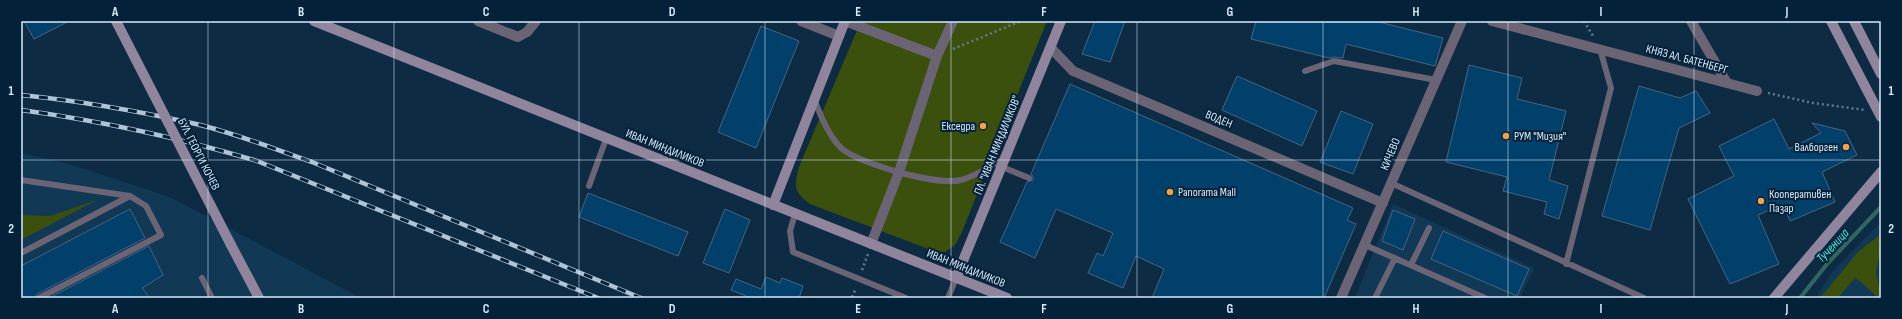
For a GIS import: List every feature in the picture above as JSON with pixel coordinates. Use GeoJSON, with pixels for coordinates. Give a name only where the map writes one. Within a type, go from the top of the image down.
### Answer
{"type":"FeatureCollection","features":[{"type":"Feature","properties":{"kind":"street","name":"БУЛ. ГЕОРГИ КОЧЕВ"},"geometry":{"type":"LineString","coordinates":[[116,21],[259,298]]}},
{"type":"Feature","properties":{"kind":"street","name":"ИВАН МИНДИЛИКОВ"},"geometry":{"type":"LineString","coordinates":[[314,21],[1007,298]]}},
{"type":"Feature","properties":{"kind":"street"},"geometry":{"type":"LineString","coordinates":[[478,21],[518,37],[527,32],[536,21]]}},
{"type":"Feature","properties":{"kind":"street"},"geometry":{"type":"LineString","coordinates":[[801,21],[839,36]]}},
{"type":"Feature","properties":{"kind":"street"},"geometry":{"type":"LineString","coordinates":[[773,205],[845,21],[937,56]]}},
{"type":"Feature","properties":{"kind":"street"},"geometry":{"type":"LineString","coordinates":[[871,244],[899,172],[937,56],[953,21]]}},
{"type":"Feature","properties":{"kind":"street","name":"ПЛ. \"ИВАН МИНДИЛИКОВ\""},"geometry":{"type":"LineString","coordinates":[[956,278],[1062,21]]}},
{"type":"Feature","properties":{"kind":"street","name":"КИЧЕВО"},"geometry":{"type":"LineString","coordinates":[[1341,298],[1462,21]]}},
{"type":"Feature","properties":{"kind":"street","name":"КНЯЗ АЛ. БАТЕНБЕРГ"},"geometry":{"type":"LineString","coordinates":[[1492,21],[1757,91]]}},
{"type":"Feature","properties":{"kind":"street"},"geometry":{"type":"LineString","coordinates":[[1691,21],[1728,83]]}},
{"type":"Feature","properties":{"kind":"street"},"geometry":{"type":"LineString","coordinates":[[1831,21],[1880,115]]}},
{"type":"Feature","properties":{"kind":"street"},"geometry":{"type":"LineString","coordinates":[[1854,21],[1879,69]]}},
{"type":"Feature","properties":{"kind":"street","name":"ВОДЕН"},"geometry":{"type":"LineString","coordinates":[[1051,48],[1073,71],[1383,203]]}},
{"type":"Feature","properties":{"kind":"street"},"geometry":{"type":"LineString","coordinates":[[1774,298],[1881,172]]}},
{"type":"Feature","properties":{"kind":"lane"},"geometry":{"type":"LineString","coordinates":[[1566,264],[1611,88],[1600,50]]}},
{"type":"Feature","properties":{"kind":"lane"},"geometry":{"type":"LineString","coordinates":[[1305,71],[1334,60],[1436,80]]}},
{"type":"Feature","properties":{"kind":"lane"},"geometry":{"type":"LineString","coordinates":[[814,99],[826,126],[841,148],[858,159],[899,172],[936,181],[960,180],[1004,162],[1029,178]]}},
{"type":"Feature","properties":{"kind":"lane"},"geometry":{"type":"LineString","coordinates":[[589,186],[606,139]]}},
{"type":"Feature","properties":{"kind":"lane"},"geometry":{"type":"LineString","coordinates":[[21,180],[130,196],[146,206],[161,234],[39,298]]}},
{"type":"Feature","properties":{"kind":"lane"},"geometry":{"type":"LineString","coordinates":[[1392,183],[1566,264],[1644,298]]}},
{"type":"Feature","properties":{"kind":"lane"},"geometry":{"type":"LineString","coordinates":[[21,253],[130,196]]}},
{"type":"Feature","properties":{"kind":"lane"},"geometry":{"type":"LineString","coordinates":[[795,214],[790,231],[793,252],[906,298]]}},
{"type":"Feature","properties":{"kind":"lane"},"geometry":{"type":"LineString","coordinates":[[1411,265],[1429,228]]}},
{"type":"Feature","properties":{"kind":"lane"},"geometry":{"type":"LineString","coordinates":[[1365,245],[1484,298]]}},
{"type":"Feature","properties":{"kind":"lane"},"geometry":{"type":"LineString","coordinates":[[1375,298],[1394,258]]}},
{"type":"Feature","properties":{"kind":"lane"},"geometry":{"type":"LineString","coordinates":[[202,278],[212,298]]}},
{"type":"Feature","properties":{"kind":"lane"},"geometry":{"type":"LineString","coordinates":[[948,298],[956,278]]}},
{"type":"Feature","properties":{"kind":"path"},"geometry":{"type":"LineString","coordinates":[[937,56],[1021,21]]}},
{"type":"Feature","properties":{"kind":"path"},"geometry":{"type":"LineString","coordinates":[[1757,91],[1880,115]]}},
{"type":"Feature","properties":{"kind":"shaded area"},"geometry":{"type":"Polygon","coordinates":[[[21,153],[69,164],[170,197],[361,298],[21,298],[21,153]]]}},
{"type":"Feature","properties":{"kind":"shaded area"},"geometry":{"type":"Polygon","coordinates":[[[1393,204],[1534,268],[1520,298],[1355,298],[1393,204]]]}},
{"type":"Feature","properties":{"kind":"shaded area"},"geometry":{"type":"Polygon","coordinates":[[[1881,222],[1881,298],[1816,298],[1832,272],[1881,222]]]}},
{"type":"Feature","properties":{"kind":"green space"},"geometry":{"type":"Polygon","coordinates":[[[861,21],[1047,21],[961,234],[955,245],[945,252],[931,250],[810,204],[800,195],[796,188],[796,179],[799,167],[861,21]]]}},
{"type":"Feature","properties":{"kind":"green space"},"geometry":{"type":"Polygon","coordinates":[[[97,200],[21,240],[21,215],[50,216],[97,200]]]}},
{"type":"Feature","properties":{"kind":"green space"},"geometry":{"type":"Polygon","coordinates":[[[1881,234],[1881,251],[1876,272],[1880,290],[1878,298],[1855,278],[1838,298],[1820,298],[1858,252],[1881,234]]]}},
{"type":"Feature","properties":{"kind":"building"},"geometry":{"type":"Polygon","coordinates":[[[24,21],[69,21],[34,39],[24,21]]]}},
{"type":"Feature","properties":{"kind":"building"},"geometry":{"type":"Polygon","coordinates":[[[1095,21],[1125,21],[1110,62],[1082,54],[1095,21]]]}},
{"type":"Feature","properties":{"kind":"building"},"geometry":{"type":"Polygon","coordinates":[[[1256,21],[1375,21],[1443,38],[1435,66],[1346,44],[1343,58],[1329,58],[1251,39],[1256,21]]]}},
{"type":"Feature","properties":{"kind":"building"},"geometry":{"type":"Polygon","coordinates":[[[761,26],[799,41],[756,148],[718,132],[761,26]]]}},
{"type":"Feature","properties":{"kind":"building","name":"РУМ \"Мизия\""},"geometry":{"type":"Polygon","coordinates":[[[1469,65],[1522,78],[1517,99],[1566,111],[1549,180],[1568,186],[1559,219],[1544,214],[1547,202],[1503,191],[1507,177],[1446,162],[1469,65]]]}},
{"type":"Feature","properties":{"kind":"building"},"geometry":{"type":"Polygon","coordinates":[[[1237,76],[1317,111],[1302,146],[1222,110],[1237,76]]]}},
{"type":"Feature","properties":{"kind":"building","name":"Panorama Mall"},"geometry":{"type":"Polygon","coordinates":[[[1070,84],[1353,208],[1347,220],[1356,224],[1324,298],[1152,298],[1164,269],[1136,256],[1123,288],[1088,273],[1097,253],[1103,256],[1113,233],[1056,209],[1035,258],[1000,242],[1027,182],[1033,180],[1031,174],[1070,84]]]}},
{"type":"Feature","properties":{"kind":"building"},"geometry":{"type":"Polygon","coordinates":[[[1639,86],[1680,98],[1696,91],[1710,113],[1679,128],[1650,230],[1602,216],[1639,86]]]}},
{"type":"Feature","properties":{"kind":"building"},"geometry":{"type":"Polygon","coordinates":[[[1341,111],[1373,124],[1353,174],[1320,162],[1341,111]]]}},
{"type":"Feature","properties":{"kind":"building","name":"Кооперативен Пазар"},"geometry":{"type":"Polygon","coordinates":[[[1774,119],[1789,149],[1821,133],[1812,123],[1845,131],[1857,155],[1822,172],[1835,202],[1790,221],[1783,204],[1758,215],[1779,264],[1730,284],[1688,199],[1734,176],[1719,146],[1774,119]]]}},
{"type":"Feature","properties":{"kind":"building"},"geometry":{"type":"Polygon","coordinates":[[[588,193],[688,232],[678,256],[579,217],[588,193]]]}},
{"type":"Feature","properties":{"kind":"building"},"geometry":{"type":"Polygon","coordinates":[[[130,209],[145,238],[37,294],[35,298],[21,298],[21,266],[130,209]]]}},
{"type":"Feature","properties":{"kind":"building"},"geometry":{"type":"Polygon","coordinates":[[[725,209],[750,220],[729,273],[703,263],[725,209]]]}},
{"type":"Feature","properties":{"kind":"building"},"geometry":{"type":"Polygon","coordinates":[[[1393,210],[1415,219],[1403,250],[1382,241],[1393,210]]]}},
{"type":"Feature","properties":{"kind":"building"},"geometry":{"type":"Polygon","coordinates":[[[1443,231],[1529,269],[1517,296],[1431,259],[1443,231]]]}},
{"type":"Feature","properties":{"kind":"building"},"geometry":{"type":"Polygon","coordinates":[[[149,246],[163,275],[142,288],[150,298],[49,298],[149,246]]]}},
{"type":"Feature","properties":{"kind":"building"},"geometry":{"type":"Polygon","coordinates":[[[766,277],[780,283],[782,278],[803,286],[799,298],[751,298],[731,290],[736,279],[761,289],[766,277]]]}},
{"type":"Feature","properties":{"kind":"waterway","name":"Тученица"},"geometry":{"type":"LineString","coordinates":[[1800,298],[1827,264],[1881,207]]}},
{"type":"Feature","properties":{"kind":"railway"},"geometry":{"type":"LineString","coordinates":[[21,95],[87,103],[152,115],[196,124],[240,137],[312,162],[641,298]]}},
{"type":"Feature","properties":{"kind":"railway"},"geometry":{"type":"LineString","coordinates":[[21,110],[81,119],[140,131],[257,161],[598,298]]}},
{"type":"Feature","properties":{"kind":"place","name":"Екседра"},"geometry":{"type":"Point","coordinates":[983,126]}},
{"type":"Feature","properties":{"kind":"place","name":"РУМ \"Мизия\""},"geometry":{"type":"Point","coordinates":[1506,136]}},
{"type":"Feature","properties":{"kind":"place","name":"Валборген"},"geometry":{"type":"Point","coordinates":[1846,147]}},
{"type":"Feature","properties":{"kind":"place","name":"Panorama Mall"},"geometry":{"type":"Point","coordinates":[1170,192]}},
{"type":"Feature","properties":{"kind":"place","name":"Кооперативен Пазар"},"geometry":{"type":"Point","coordinates":[1761,201]}}]}
